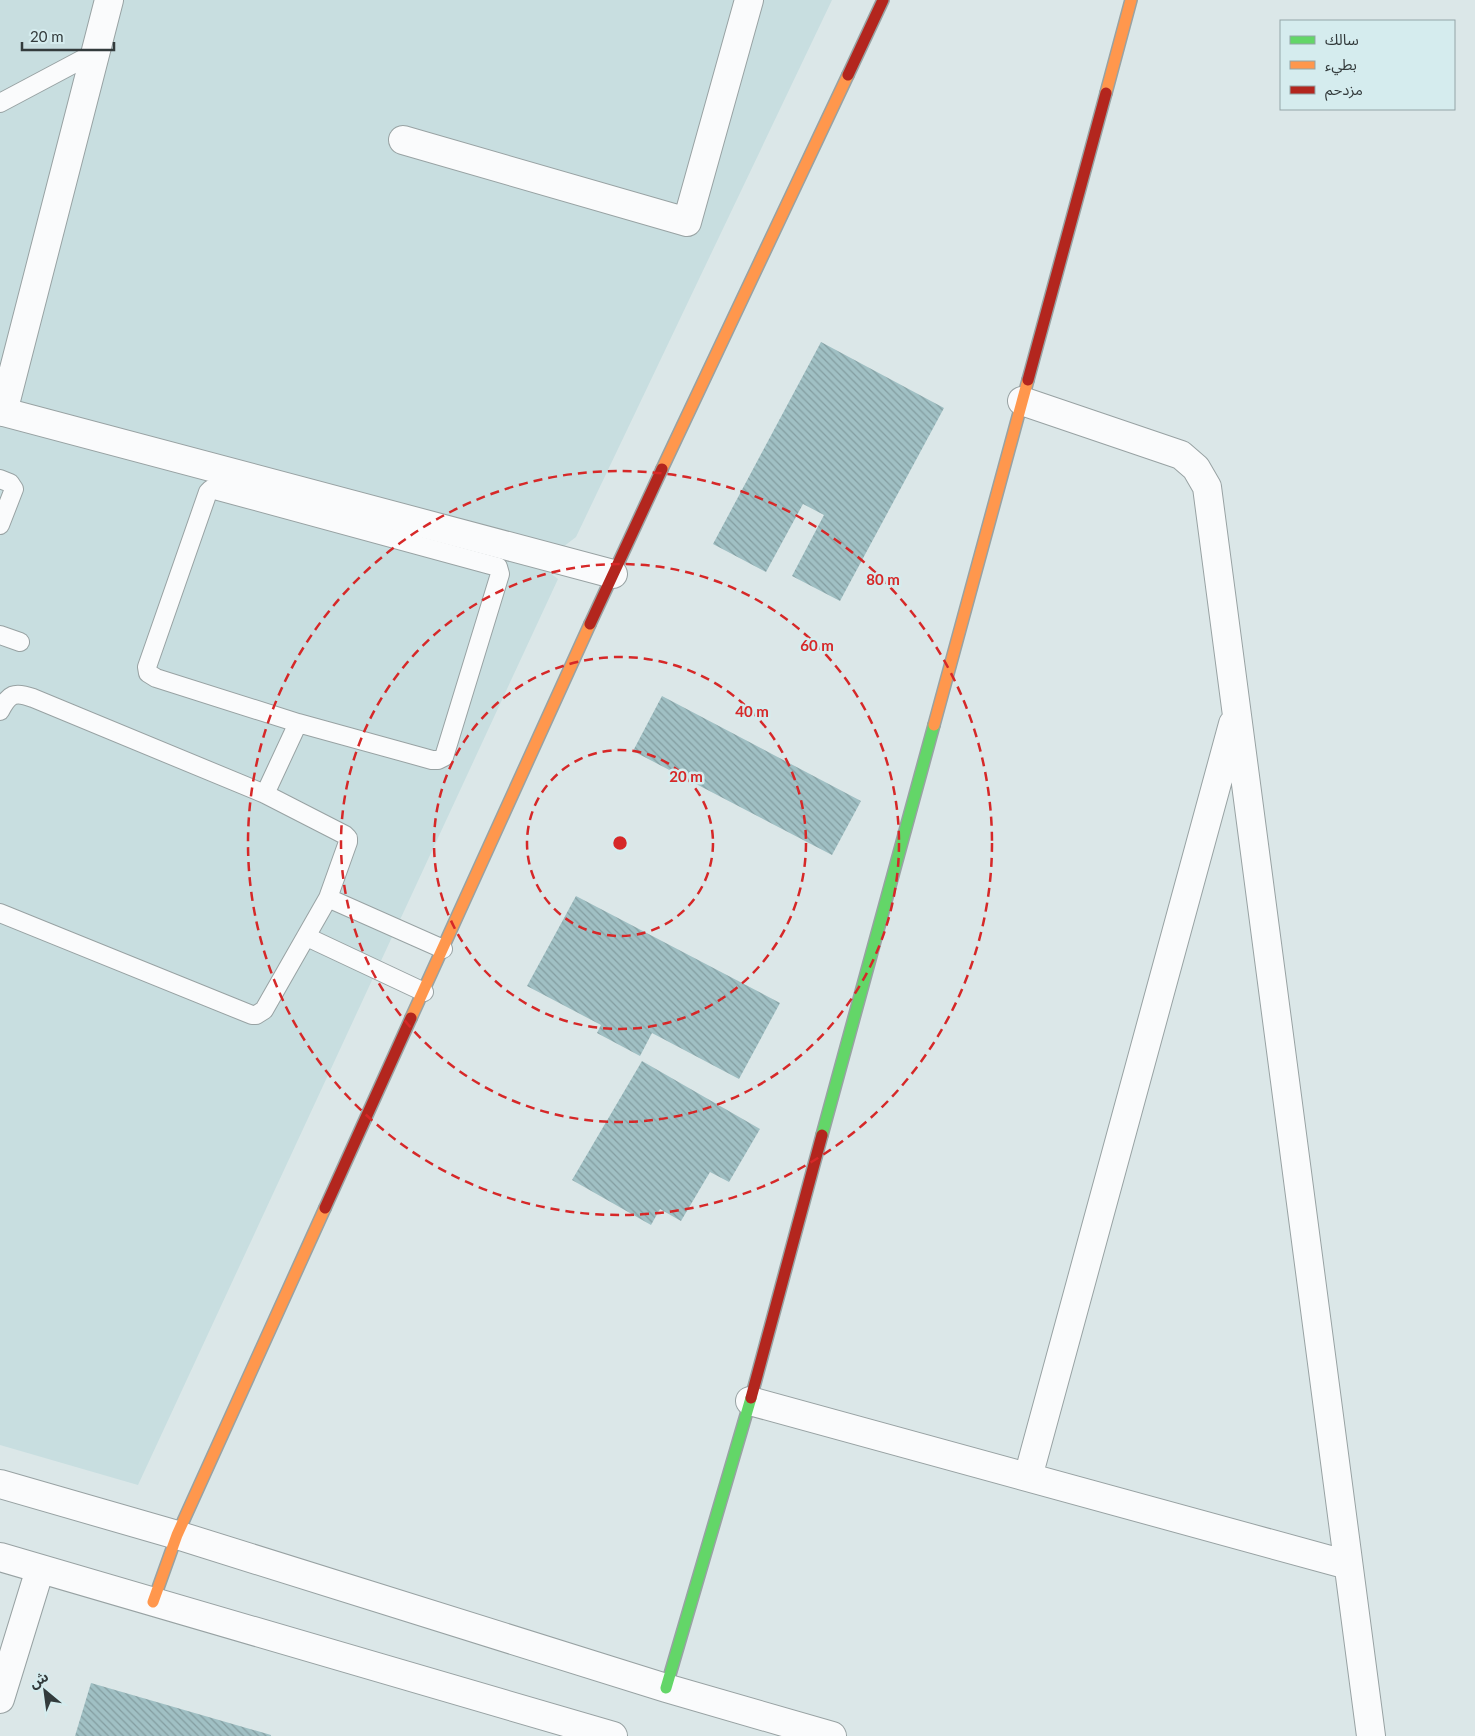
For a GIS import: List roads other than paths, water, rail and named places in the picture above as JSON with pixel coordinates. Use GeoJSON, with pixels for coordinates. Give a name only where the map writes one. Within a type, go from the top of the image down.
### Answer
{"type":"FeatureCollection","features":[{"type":"Feature","properties":{"kind":"street"},"geometry":{"type":"LineString","coordinates":[[109,0],[2,411],[613,574]]}},
{"type":"Feature","properties":{"kind":"street"},"geometry":{"type":"LineString","coordinates":[[403,140],[687,222],[749,0]]}},
{"type":"Feature","properties":{"kind":"street"},"geometry":{"type":"LineString","coordinates":[[154,1602],[177,1535],[613,574],[883,0]]}},
{"type":"Feature","properties":{"kind":"street"},"geometry":{"type":"LineString","coordinates":[[666,1688],[750,1401],[1131,0]]}},
{"type":"Feature","properties":{"kind":"street"},"geometry":{"type":"LineString","coordinates":[[1022,401],[1181,455],[1196,468],[1207,487],[1371,1736]]}},
{"type":"Feature","properties":{"kind":"street"},"geometry":{"type":"LineString","coordinates":[[1028,1478],[1236,710]]}},
{"type":"Feature","properties":{"kind":"street"},"geometry":{"type":"LineString","coordinates":[[750,1401],[1348,1565]]}},
{"type":"Feature","properties":{"kind":"street"},"geometry":{"type":"LineString","coordinates":[[0,1484],[177,1535],[666,1688],[832,1736]]}},
{"type":"Feature","properties":{"kind":"street"},"geometry":{"type":"LineString","coordinates":[[0,1557],[613,1736]]}},
{"type":"Feature","properties":{"kind":"street"},"geometry":{"type":"LineString","coordinates":[[0,1699],[40,1569]]}},
{"type":"Feature","properties":{"kind":"lane"},"geometry":{"type":"LineString","coordinates":[[0,103],[96,52]]}},
{"type":"Feature","properties":{"kind":"lane"},"geometry":{"type":"LineString","coordinates":[[0,479],[10,483],[14,489],[0,525]]}},
{"type":"Feature","properties":{"kind":"lane"},"geometry":{"type":"LineString","coordinates":[[210,489],[498,567],[500,574],[444,757],[432,760],[298,723],[156,678],[148,673],[147,667],[150,658],[210,489]]}},
{"type":"Feature","properties":{"kind":"lane"},"geometry":{"type":"LineString","coordinates":[[0,635],[20,642]]}},
{"type":"Feature","properties":{"kind":"lane"},"geometry":{"type":"LineString","coordinates":[[0,711],[7,698],[15,694],[24,695],[266,794],[348,838],[328,898],[264,1010],[256,1015],[0,913]]}},
{"type":"Feature","properties":{"kind":"lane"},"geometry":{"type":"LineString","coordinates":[[266,794],[298,723]]}},
{"type":"Feature","properties":{"kind":"lane"},"geometry":{"type":"LineString","coordinates":[[328,898],[443,949]]}},
{"type":"Feature","properties":{"kind":"lane"},"geometry":{"type":"LineString","coordinates":[[307,937],[424,992]]}}]}
